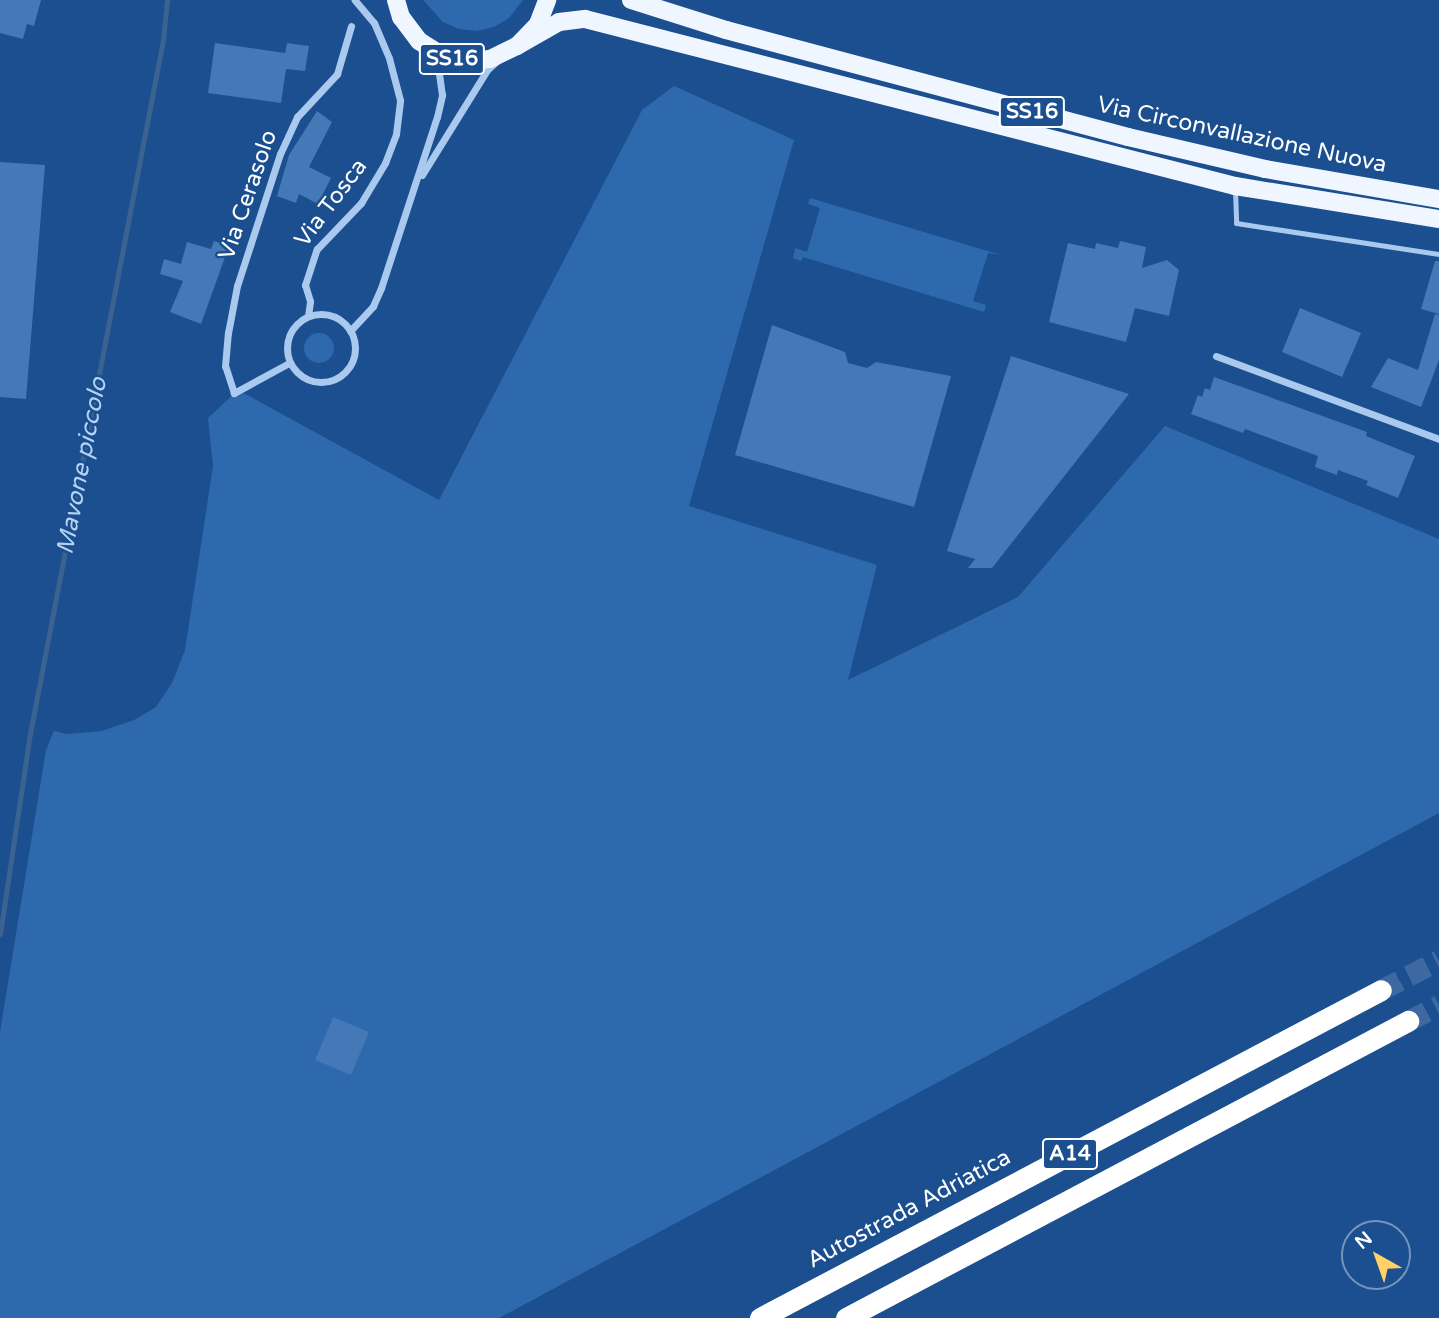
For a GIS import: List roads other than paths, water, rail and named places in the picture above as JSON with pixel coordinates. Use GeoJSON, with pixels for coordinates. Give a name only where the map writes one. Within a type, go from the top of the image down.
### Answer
{"type":"FeatureCollection","features":[{"type":"Feature","properties":{"kind":"highway","name":"Autostrada Adriatica"},"geometry":{"type":"LineString","coordinates":[[760,1318],[1381,990]]}},
{"type":"Feature","properties":{"kind":"highway","name":"A14"},"geometry":{"type":"LineString","coordinates":[[846,1318],[1408,1021]]}},
{"type":"Feature","properties":{"kind":"main road","name":"SS16"},"geometry":{"type":"LineString","coordinates":[[385,0],[398,8],[419,41],[438,54],[460,60],[482,60],[511,50],[538,24],[547,0]]}},
{"type":"Feature","properties":{"kind":"main road","name":"Via Circonvallazione Nuova"},"geometry":{"type":"LineString","coordinates":[[632,0],[726,30],[1128,137],[1265,169],[1439,199]]}},
{"type":"Feature","properties":{"kind":"main road","name":"Via Circonvallazione Nuova"},"geometry":{"type":"LineString","coordinates":[[511,50],[559,22],[585,19],[1236,186],[1439,219]]}},
{"type":"Feature","properties":{"kind":"street","name":"Via Tosca"},"geometry":{"type":"LineString","coordinates":[[308,316],[310,301],[305,285],[313,257],[361,203],[385,163],[396,134],[400,100],[389,58],[374,23],[355,0]]}},
{"type":"Feature","properties":{"kind":"street","name":"Via Cerasolo"},"geometry":{"type":"LineString","coordinates":[[289,363],[234,393],[225,366],[237,286],[280,154],[297,117],[337,74],[351,26]]}},
{"type":"Feature","properties":{"kind":"street"},"geometry":{"type":"LineString","coordinates":[[351,331],[373,306],[417,185],[442,95],[439,74],[419,41]]}},
{"type":"Feature","properties":{"kind":"street"},"geometry":{"type":"LineString","coordinates":[[417,185],[487,70],[511,50]]}},
{"type":"Feature","properties":{"kind":"street"},"geometry":{"type":"LineString","coordinates":[[318,314],[337,318],[351,331],[355,341],[352,363],[337,379],[315,383],[304,379],[289,363],[286,352],[291,330],[308,316],[318,314]]}},
{"type":"Feature","properties":{"kind":"street"},"geometry":{"type":"LineString","coordinates":[[1216,356],[1439,439]]}},
{"type":"Feature","properties":{"kind":"lane"},"geometry":{"type":"LineString","coordinates":[[1236,186],[1236,223],[1439,254]]}},
{"type":"Feature","properties":{"kind":"waterway","name":"Mavone piccolo"},"geometry":{"type":"LineString","coordinates":[[0,934],[29,739],[163,40],[167,0]]}},
{"type":"Feature","properties":{"kind":"tunnel"},"geometry":{"type":"LineString","coordinates":[[1381,990],[1439,960]]}},
{"type":"Feature","properties":{"kind":"tunnel"},"geometry":{"type":"LineString","coordinates":[[1408,1021],[1439,1005]]}}]}
